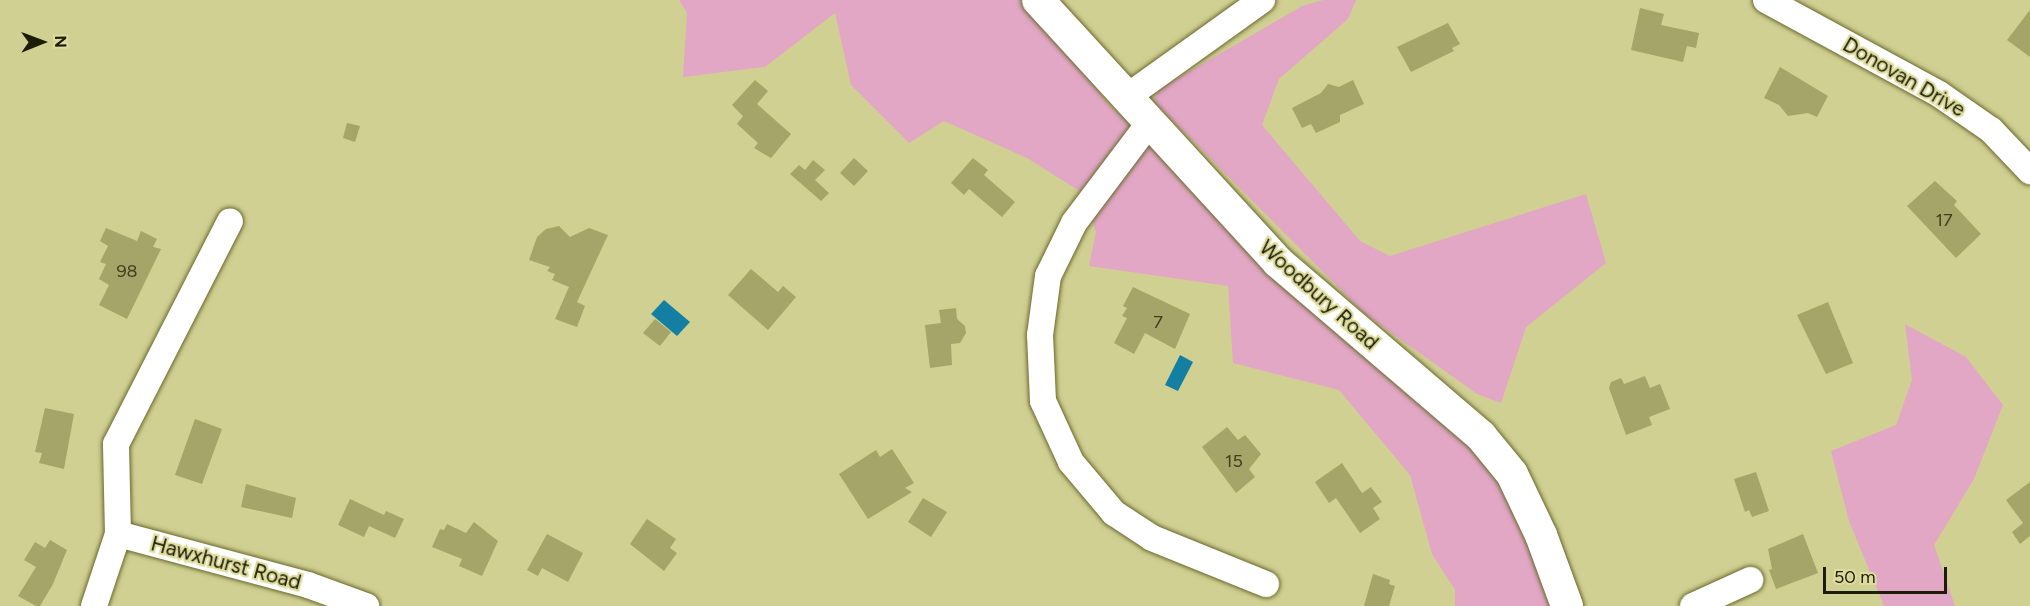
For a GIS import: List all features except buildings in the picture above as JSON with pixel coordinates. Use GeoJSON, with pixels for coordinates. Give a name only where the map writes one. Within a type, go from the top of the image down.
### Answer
{"type":"FeatureCollection","features":[{"type":"Feature","properties":{"kind":"main road","name":"Woodbury Road"},"geometry":{"type":"LineString","coordinates":[[1038,0],[1278,262],[1481,436],[1512,474],[1541,535],[1567,606]]}},
{"type":"Feature","properties":{"kind":"street"},"geometry":{"type":"LineString","coordinates":[[1128,96],[1262,0]]}},
{"type":"Feature","properties":{"kind":"street","name":"Donovan Drive"},"geometry":{"type":"LineString","coordinates":[[1766,0],[1939,94],[1991,130],[2030,171]]}},
{"type":"Feature","properties":{"kind":"street"},"geometry":{"type":"LineString","coordinates":[[1150,122],[1074,223],[1048,276],[1040,335],[1043,401],[1071,462],[1114,513],[1152,538],[1266,584]]}},
{"type":"Feature","properties":{"kind":"street"},"geometry":{"type":"LineString","coordinates":[[94,606],[118,534],[117,444],[230,221]]}},
{"type":"Feature","properties":{"kind":"street","name":"Hawxhurst Road"},"geometry":{"type":"LineString","coordinates":[[118,534],[308,585],[366,606]]}},
{"type":"Feature","properties":{"kind":"street"},"geometry":{"type":"LineString","coordinates":[[1693,606],[1750,580]]}},
{"type":"Feature","properties":{"kind":"shaded area"},"geometry":{"type":"Polygon","coordinates":[[[679,0],[1028,0],[1108,104],[1511,479],[1555,606],[1455,606],[1455,590],[1432,554],[1410,475],[1339,390],[1233,363],[1228,286],[1089,266],[1096,232],[1081,192],[1027,158],[944,121],[909,143],[851,85],[835,13],[765,67],[683,77],[687,13],[679,0]]]}},
{"type":"Feature","properties":{"kind":"shaded area"},"geometry":{"type":"Polygon","coordinates":[[[1323,0],[1356,0],[1348,19],[1279,79],[1262,125],[1360,241],[1390,256],[1586,194],[1606,263],[1526,327],[1501,403],[1477,394],[1365,314],[1153,101],[1159,89],[1302,6],[1323,0]]]}},
{"type":"Feature","properties":{"kind":"shaded area"},"geometry":{"type":"Polygon","coordinates":[[[1905,324],[1966,357],[2003,405],[1974,479],[1934,545],[1955,606],[1884,606],[1849,521],[1831,451],[1896,425],[1912,380],[1905,324]]]}},
{"type":"Feature","properties":{"kind":"water"},"geometry":{"type":"Polygon","coordinates":[[[664,300],[690,322],[677,336],[651,314],[664,300]]]}},
{"type":"Feature","properties":{"kind":"water"},"geometry":{"type":"Polygon","coordinates":[[[1180,355],[1193,362],[1178,391],[1165,385],[1180,355]]]}}]}
